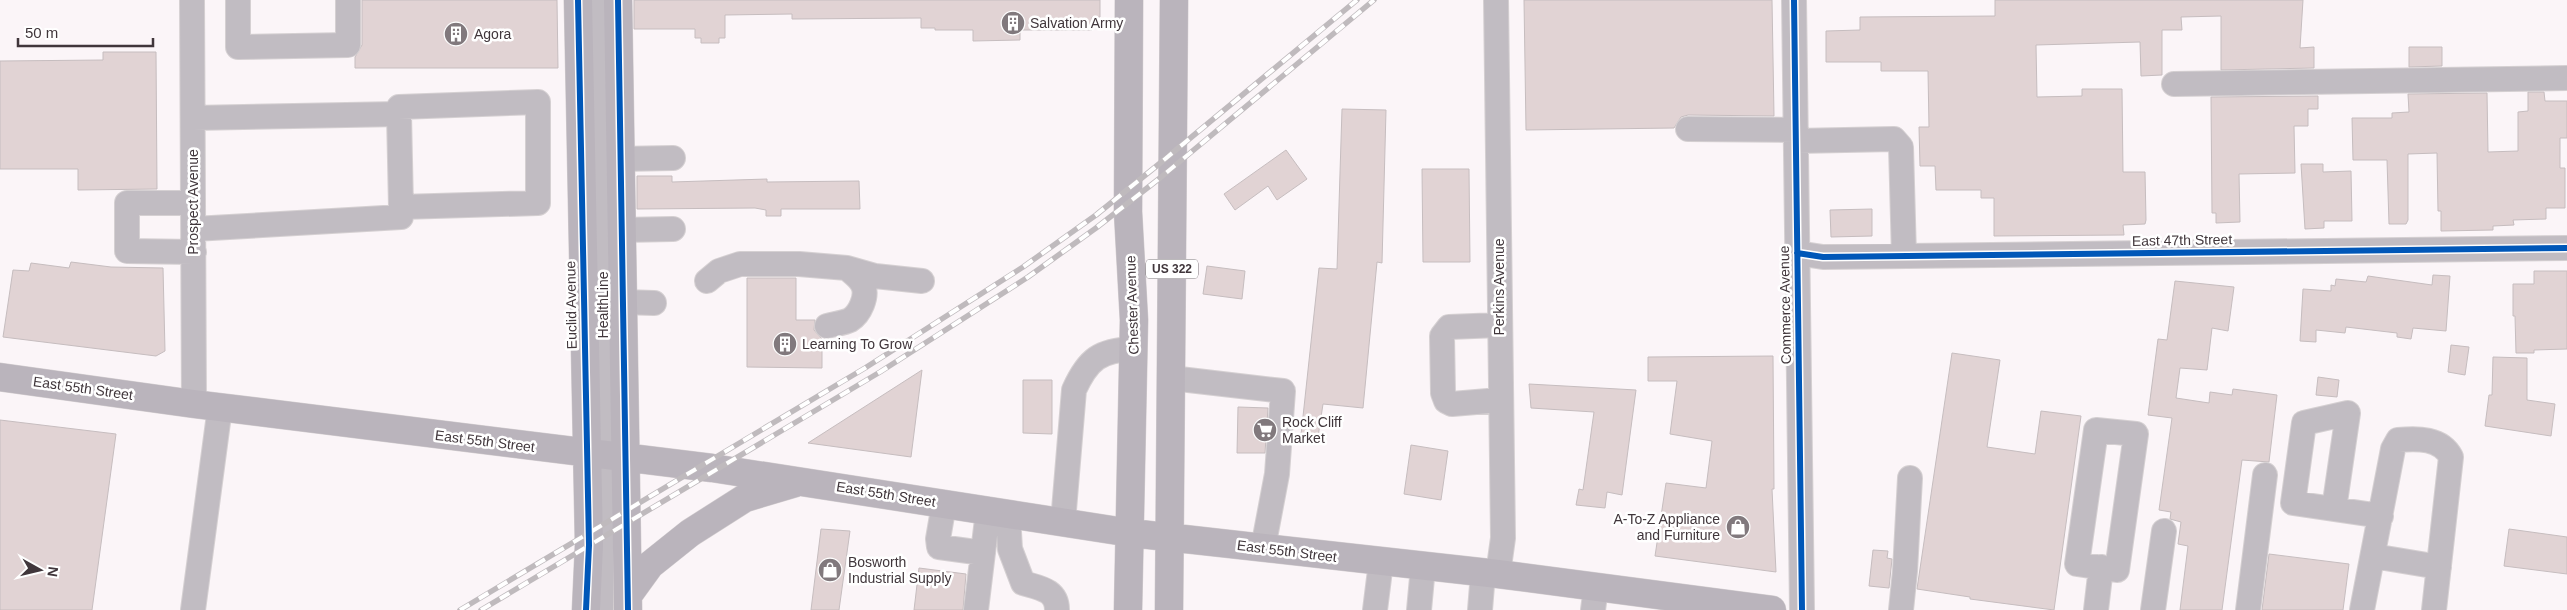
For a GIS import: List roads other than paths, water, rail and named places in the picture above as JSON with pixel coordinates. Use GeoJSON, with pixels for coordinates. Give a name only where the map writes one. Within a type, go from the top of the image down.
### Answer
{"type":"FeatureCollection","features":[{"type":"Feature","properties":{"kind":"main road","name":"Euclid Avenue"},"geometry":{"type":"LineString","coordinates":[[578,0],[605,455],[629,602]]}},
{"type":"Feature","properties":{"kind":"main road","name":"Euclid Avenue"},"geometry":{"type":"LineString","coordinates":[[586,610],[588,545],[605,455],[623,302],[618,0]]}},
{"type":"Feature","properties":{"kind":"main road","name":"Chester Avenue"},"geometry":{"type":"LineString","coordinates":[[1128,610],[1134,349],[1134,301],[1128,212],[1129,0]]}},
{"type":"Feature","properties":{"kind":"main road","name":"US 322"},"geometry":{"type":"LineString","coordinates":[[1169,610],[1174,0]]}},
{"type":"Feature","properties":{"kind":"main road","name":"East 55th Street"},"geometry":{"type":"LineString","coordinates":[[0,377],[207,406],[802,481],[1131,533],[1490,574],[1595,598],[1772,610]]}},
{"type":"Feature","properties":{"kind":"main road"},"geometry":{"type":"LineString","coordinates":[[629,602],[650,565],[690,533],[745,498],[802,481]]}},
{"type":"Feature","properties":{"kind":"street","name":"Prospect Avenue"},"geometry":{"type":"LineString","coordinates":[[192,0],[194,240],[207,406],[193,610]]}},
{"type":"Feature","properties":{"kind":"street"},"geometry":{"type":"LineString","coordinates":[[238,0],[238,48],[348,44],[348,0]]}},
{"type":"Feature","properties":{"kind":"street","name":"HealthLine"},"geometry":{"type":"LineString","coordinates":[[598,0],[604,142],[605,455],[601,610]]}},
{"type":"Feature","properties":{"kind":"street","name":"Perkins Avenue"},"geometry":{"type":"LineString","coordinates":[[1480,610],[1503,538],[1496,0]]}},
{"type":"Feature","properties":{"kind":"street","name":"Commerce Avenue"},"geometry":{"type":"LineString","coordinates":[[1794,0],[1802,610]]}},
{"type":"Feature","properties":{"kind":"street"},"geometry":{"type":"LineString","coordinates":[[2174,84],[2567,78]]}},
{"type":"Feature","properties":{"kind":"street"},"geometry":{"type":"LineString","coordinates":[[193,203],[127,203],[126,251],[194,240],[401,217],[400,107],[538,102],[538,203],[401,207]]}},
{"type":"Feature","properties":{"kind":"street"},"geometry":{"type":"LineString","coordinates":[[193,118],[399,114]]}},
{"type":"Feature","properties":{"kind":"street"},"geometry":{"type":"LineString","coordinates":[[1688,129],[1796,136],[1894,139],[1901,147],[1904,256]]}},
{"type":"Feature","properties":{"kind":"street"},"geometry":{"type":"LineString","coordinates":[[620,159],[673,158]]}},
{"type":"Feature","properties":{"kind":"street"},"geometry":{"type":"LineString","coordinates":[[622,230],[673,229]]}},
{"type":"Feature","properties":{"kind":"street","name":"East 47th Street"},"geometry":{"type":"LineString","coordinates":[[1797,253],[1823,257],[2567,248]]}},
{"type":"Feature","properties":{"kind":"street"},"geometry":{"type":"LineString","coordinates":[[706,281],[719,272],[740,264],[799,264],[847,268],[875,276],[922,281]]}},
{"type":"Feature","properties":{"kind":"street"},"geometry":{"type":"LineString","coordinates":[[827,326],[850,320],[858,313],[863,302],[865,290],[863,284],[847,268]]}},
{"type":"Feature","properties":{"kind":"street"},"geometry":{"type":"LineString","coordinates":[[623,302],[654,303]]}},
{"type":"Feature","properties":{"kind":"street"},"geometry":{"type":"LineString","coordinates":[[1499,325],[1449,328],[1442,336],[1443,393],[1446,400],[1452,404],[1500,400]]}},
{"type":"Feature","properties":{"kind":"street"},"geometry":{"type":"LineString","coordinates":[[1063,522],[1074,390],[1081,374],[1094,358],[1115,350],[1134,349]]}},
{"type":"Feature","properties":{"kind":"street"},"geometry":{"type":"LineString","coordinates":[[1171,378],[1283,391],[1277,474],[1263,548]]}},
{"type":"Feature","properties":{"kind":"street"},"geometry":{"type":"LineString","coordinates":[[2096,430],[2136,434],[2118,570],[2101,567],[2078,564],[2096,430]]}},
{"type":"Feature","properties":{"kind":"street"},"geometry":{"type":"LineString","coordinates":[[2362,610],[2393,449],[2398,440],[2438,442],[2446,448],[2451,457],[2434,610]]}},
{"type":"Feature","properties":{"kind":"street"},"geometry":{"type":"LineString","coordinates":[[2248,610],[2266,475]]}},
{"type":"Feature","properties":{"kind":"street"},"geometry":{"type":"LineString","coordinates":[[1901,610],[1910,478]]}},
{"type":"Feature","properties":{"kind":"street"},"geometry":{"type":"LineString","coordinates":[[944,504],[938,539],[939,547],[983,553]]}},
{"type":"Feature","properties":{"kind":"street"},"geometry":{"type":"LineString","coordinates":[[2334,509],[2380,516]]}},
{"type":"Feature","properties":{"kind":"street"},"geometry":{"type":"LineString","coordinates":[[976,610],[983,553],[998,513]]}},
{"type":"Feature","properties":{"kind":"street"},"geometry":{"type":"LineString","coordinates":[[998,513],[1024,583],[1052,592],[1057,601],[1057,610]]}},
{"type":"Feature","properties":{"kind":"street"},"geometry":{"type":"LineString","coordinates":[[2153,610],[2164,531]]}},
{"type":"Feature","properties":{"kind":"street"},"geometry":{"type":"LineString","coordinates":[[2373,556],[2439,567]]}},
{"type":"Feature","properties":{"kind":"street"},"geometry":{"type":"LineString","coordinates":[[1375,610],[1381,562]]}},
{"type":"Feature","properties":{"kind":"street"},"geometry":{"type":"LineString","coordinates":[[1419,610],[1423,567]]}},
{"type":"Feature","properties":{"kind":"street"},"geometry":{"type":"LineString","coordinates":[[2096,610],[2101,567]]}},
{"type":"Feature","properties":{"kind":"railway"},"geometry":{"type":"LineString","coordinates":[[460,610],[865,368],[1023,267],[1096,215],[1357,0]]}},
{"type":"Feature","properties":{"kind":"railway"},"geometry":{"type":"LineString","coordinates":[[481,610],[880,372],[1028,277],[1096,228],[1160,178],[1374,0]]}},
{"type":"Feature","properties":{"kind":"place","name":"Salvation Army"},"geometry":{"type":"Point","coordinates":[1013,23]}},
{"type":"Feature","properties":{"kind":"place","name":"Agora"},"geometry":{"type":"Point","coordinates":[456,34]}},
{"type":"Feature","properties":{"kind":"place","name":"Learning To Grow"},"geometry":{"type":"Point","coordinates":[785,344]}},
{"type":"Feature","properties":{"kind":"place","name":"Rock Cliff Market"},"geometry":{"type":"Point","coordinates":[1265,430]}},
{"type":"Feature","properties":{"kind":"place","name":"A-To-Z Appliance and Furniture"},"geometry":{"type":"Point","coordinates":[1738,527]}},
{"type":"Feature","properties":{"kind":"place","name":"Bosworth Industrial Supply"},"geometry":{"type":"Point","coordinates":[830,570]}}]}
